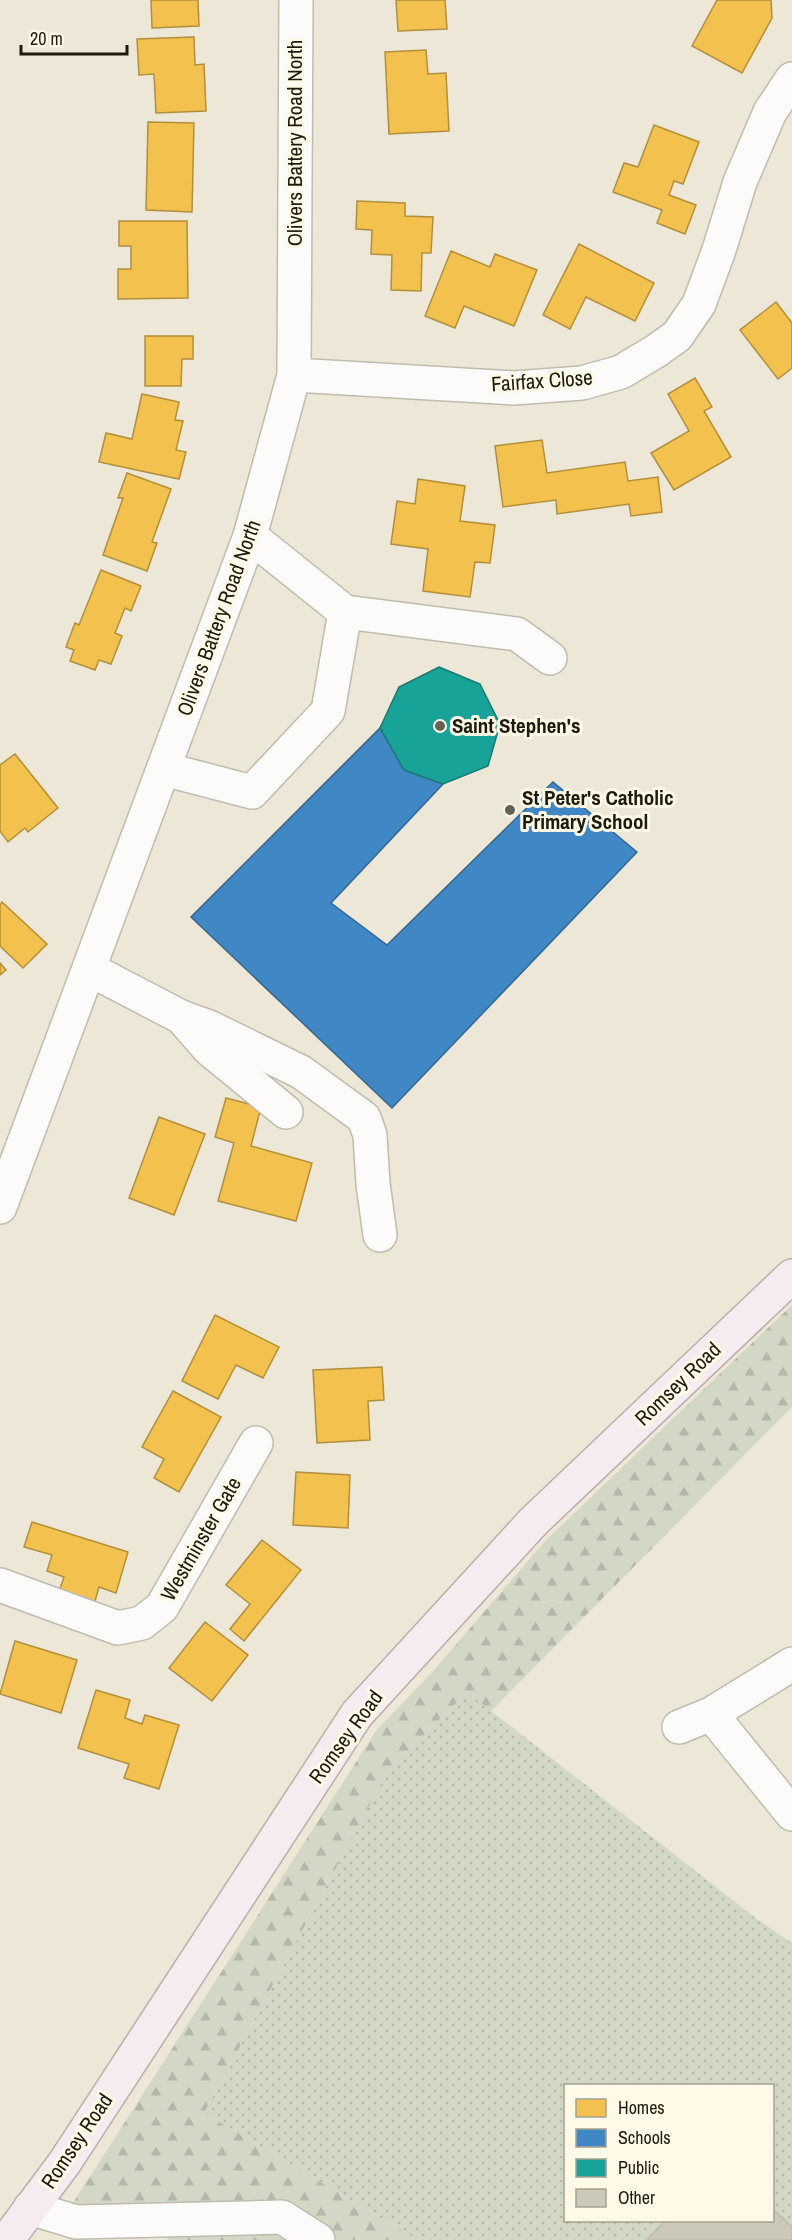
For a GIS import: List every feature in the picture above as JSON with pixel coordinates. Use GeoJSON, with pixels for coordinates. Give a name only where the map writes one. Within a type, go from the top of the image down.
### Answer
{"type":"FeatureCollection","features":[{"type":"Feature","properties":{"kind":"main road","name":"Romsey Road"},"geometry":{"type":"LineString","coordinates":[[7,2240],[65,2162],[357,1714],[533,1522],[792,1276]]}},
{"type":"Feature","properties":{"kind":"street","name":"Olivers Battery Road North"},"geometry":{"type":"LineString","coordinates":[[0,1208],[250,536],[294,375],[296,0]]}},
{"type":"Feature","properties":{"kind":"street","name":"Fairfax Close"},"geometry":{"type":"LineString","coordinates":[[294,375],[514,388],[582,383],[621,372],[677,336],[699,304],[740,182],[770,112],[792,79]]}},
{"type":"Feature","properties":{"kind":"street"},"geometry":{"type":"LineString","coordinates":[[250,536],[345,612],[517,634],[550,658]]}},
{"type":"Feature","properties":{"kind":"street"},"geometry":{"type":"LineString","coordinates":[[164,769],[252,792],[328,711],[345,612]]}},
{"type":"Feature","properties":{"kind":"street"},"geometry":{"type":"LineString","coordinates":[[89,969],[181,1017],[209,1027],[301,1072],[364,1119],[370,1135],[373,1184],[380,1235]]}},
{"type":"Feature","properties":{"kind":"street"},"geometry":{"type":"LineString","coordinates":[[181,1017],[209,1049],[286,1112]]}},
{"type":"Feature","properties":{"kind":"street","name":"Westminster Gate"},"geometry":{"type":"LineString","coordinates":[[0,1585],[118,1628],[142,1623],[162,1607],[256,1443]]}},
{"type":"Feature","properties":{"kind":"street"},"geometry":{"type":"LineString","coordinates":[[679,1727],[711,1714],[792,1665]]}},
{"type":"Feature","properties":{"kind":"street"},"geometry":{"type":"LineString","coordinates":[[711,1714],[792,1815]]}},
{"type":"Feature","properties":{"kind":"street"},"geometry":{"type":"LineString","coordinates":[[30,2208],[76,2222],[282,2217],[318,2240]]}},
{"type":"Feature","properties":{"kind":"green space"},"geometry":{"type":"Polygon","coordinates":[[[792,1305],[792,1407],[491,1711],[467,1692],[389,1769],[204,2113],[418,2240],[169,2240],[145,2220],[71,2206],[376,1731],[435,1669],[546,1540],[792,1305]]]}},
{"type":"Feature","properties":{"kind":"green space"},"geometry":{"type":"Polygon","coordinates":[[[467,1692],[758,1920],[792,1943],[792,2240],[418,2240],[204,2113],[389,1769],[467,1692]]]}},
{"type":"Feature","properties":{"kind":"building: Homes"},"geometry":{"type":"Polygon","coordinates":[[[151,0],[198,0],[199,26],[152,28],[151,0]]]}},
{"type":"Feature","properties":{"kind":"building: Homes"},"geometry":{"type":"Polygon","coordinates":[[[396,0],[445,0],[447,29],[398,31],[396,0]]]}},
{"type":"Feature","properties":{"kind":"building: Homes"},"geometry":{"type":"Polygon","coordinates":[[[717,0],[771,0],[772,18],[742,73],[692,46],[717,0]]]}},
{"type":"Feature","properties":{"kind":"building: Homes"},"geometry":{"type":"Polygon","coordinates":[[[194,37],[195,65],[204,64],[206,111],[156,113],[154,74],[139,75],[137,39],[194,37]]]}},
{"type":"Feature","properties":{"kind":"building: Homes"},"geometry":{"type":"Polygon","coordinates":[[[426,50],[428,74],[446,73],[449,131],[389,134],[385,52],[426,50]]]}},
{"type":"Feature","properties":{"kind":"building: Homes"},"geometry":{"type":"Polygon","coordinates":[[[148,122],[194,123],[192,212],[146,210],[148,122]]]}},
{"type":"Feature","properties":{"kind":"building: Homes"},"geometry":{"type":"Polygon","coordinates":[[[654,125],[699,142],[683,184],[674,181],[669,195],[696,205],[685,234],[657,223],[662,210],[613,192],[624,163],[638,167],[654,125]]]}},
{"type":"Feature","properties":{"kind":"building: Homes"},"geometry":{"type":"Polygon","coordinates":[[[357,201],[405,203],[405,216],[433,217],[431,253],[422,253],[421,291],[391,290],[392,255],[371,254],[372,230],[356,229],[357,201]]]}},
{"type":"Feature","properties":{"kind":"building: Homes"},"geometry":{"type":"Polygon","coordinates":[[[119,221],[187,221],[188,298],[118,299],[118,269],[131,269],[131,246],[119,246],[119,221]]]}},
{"type":"Feature","properties":{"kind":"building: Homes"},"geometry":{"type":"Polygon","coordinates":[[[579,244],[654,283],[635,321],[586,297],[570,329],[543,315],[579,244]]]}},
{"type":"Feature","properties":{"kind":"building: Homes"},"geometry":{"type":"Polygon","coordinates":[[[451,251],[490,267],[495,254],[537,270],[514,326],[464,306],[455,328],[425,316],[451,251]]]}},
{"type":"Feature","properties":{"kind":"building: Homes"},"geometry":{"type":"Polygon","coordinates":[[[776,302],[792,323],[792,368],[778,379],[740,330],[776,302]]]}},
{"type":"Feature","properties":{"kind":"building: Homes"},"geometry":{"type":"Polygon","coordinates":[[[145,336],[193,336],[193,359],[182,359],[181,386],[145,386],[145,336]]]}},
{"type":"Feature","properties":{"kind":"building: Homes"},"geometry":{"type":"Polygon","coordinates":[[[695,378],[712,407],[704,411],[731,457],[674,490],[651,453],[689,431],[668,394],[695,378]]]}},
{"type":"Feature","properties":{"kind":"building: Homes"},"geometry":{"type":"Polygon","coordinates":[[[142,394],[179,402],[175,420],[183,421],[176,450],[186,452],[179,479],[99,462],[106,433],[132,439],[142,394]]]}},
{"type":"Feature","properties":{"kind":"building: Homes"},"geometry":{"type":"Polygon","coordinates":[[[542,440],[547,473],[625,462],[628,481],[658,477],[662,512],[631,516],[629,504],[557,514],[556,500],[503,507],[495,446],[542,440]]]}},
{"type":"Feature","properties":{"kind":"building: Homes"},"geometry":{"type":"Polygon","coordinates":[[[127,473],[171,489],[152,542],[157,543],[147,571],[103,555],[123,498],[118,498],[127,473]]]}},
{"type":"Feature","properties":{"kind":"building: Homes"},"geometry":{"type":"Polygon","coordinates":[[[418,479],[465,486],[460,521],[495,525],[490,563],[475,562],[470,597],[423,591],[428,549],[391,544],[397,501],[415,504],[418,479]]]}},
{"type":"Feature","properties":{"kind":"building: Homes"},"geometry":{"type":"Polygon","coordinates":[[[101,570],[141,586],[131,611],[125,608],[115,633],[122,636],[111,664],[99,660],[95,670],[70,661],[74,650],[66,647],[75,623],[79,625],[101,570]]]}},
{"type":"Feature","properties":{"kind":"building: Homes"},"geometry":{"type":"Polygon","coordinates":[[[15,754],[58,808],[28,832],[25,828],[8,842],[0,831],[0,765],[15,754]]]}},
{"type":"Feature","properties":{"kind":"building: Homes"},"geometry":{"type":"Polygon","coordinates":[[[2,902],[47,944],[23,968],[0,946],[0,905],[2,902]]]}},
{"type":"Feature","properties":{"kind":"building: Homes"},"geometry":{"type":"Polygon","coordinates":[[[0,963],[6,970],[0,975],[0,963]]]}},
{"type":"Feature","properties":{"kind":"building: Homes"},"geometry":{"type":"Polygon","coordinates":[[[226,1098],[261,1107],[251,1146],[312,1163],[296,1221],[218,1201],[234,1143],[215,1137],[226,1098]]]}},
{"type":"Feature","properties":{"kind":"building: Homes"},"geometry":{"type":"Polygon","coordinates":[[[159,1117],[205,1134],[174,1215],[129,1198],[159,1117]]]}},
{"type":"Feature","properties":{"kind":"building: Homes"},"geometry":{"type":"Polygon","coordinates":[[[215,1315],[279,1347],[263,1378],[236,1365],[218,1399],[182,1381],[215,1315]]]}},
{"type":"Feature","properties":{"kind":"building: Homes"},"geometry":{"type":"Polygon","coordinates":[[[382,1367],[384,1400],[368,1401],[370,1440],[317,1443],[313,1370],[382,1367]]]}},
{"type":"Feature","properties":{"kind":"building: Homes"},"geometry":{"type":"Polygon","coordinates":[[[173,1391],[221,1417],[179,1492],[154,1478],[164,1459],[142,1447],[173,1391]]]}},
{"type":"Feature","properties":{"kind":"building: Homes"},"geometry":{"type":"Polygon","coordinates":[[[296,1472],[350,1475],[348,1528],[293,1525],[296,1472]]]}},
{"type":"Feature","properties":{"kind":"building: Homes"},"geometry":{"type":"Polygon","coordinates":[[[32,1522],[128,1552],[116,1593],[99,1587],[93,1608],[57,1597],[64,1577],[47,1571],[52,1555],[24,1547],[32,1522]]]}},
{"type":"Feature","properties":{"kind":"building: Homes"},"geometry":{"type":"Polygon","coordinates":[[[262,1540],[301,1570],[244,1641],[230,1629],[250,1604],[226,1585],[262,1540]]]}},
{"type":"Feature","properties":{"kind":"building: Homes"},"geometry":{"type":"Polygon","coordinates":[[[205,1622],[248,1655],[212,1701],[169,1668],[205,1622]]]}},
{"type":"Feature","properties":{"kind":"building: Homes"},"geometry":{"type":"Polygon","coordinates":[[[15,1641],[77,1660],[61,1713],[0,1694],[15,1641]]]}},
{"type":"Feature","properties":{"kind":"building: Homes"},"geometry":{"type":"Polygon","coordinates":[[[96,1690],[130,1700],[125,1718],[142,1724],[145,1715],[179,1725],[159,1789],[124,1778],[129,1764],[78,1748],[96,1690]]]}},
{"type":"Feature","properties":{"kind":"building: Schools"},"geometry":{"type":"Polygon","coordinates":[[[380,728],[404,770],[443,784],[331,903],[387,945],[553,782],[637,852],[392,1108],[191,917],[380,728]]]}},
{"type":"Feature","properties":{"kind":"building: Public","name":"Saint Stephen's"},"geometry":{"type":"Polygon","coordinates":[[[439,667],[480,684],[500,724],[488,766],[443,784],[404,770],[380,728],[399,687],[439,667]]]}},
{"type":"Feature","properties":{"kind":"building: Other"},"geometry":{"type":"Polygon","coordinates":[[[774,2210],[792,2227],[792,2240],[647,2240],[664,2222],[774,2222],[774,2210]]]}},
{"type":"Feature","properties":{"kind":"place","name":"Saint Stephen's"},"geometry":{"type":"Point","coordinates":[440,726]}},
{"type":"Feature","properties":{"kind":"place","name":"St Peter's Catholic Primary School"},"geometry":{"type":"Point","coordinates":[510,810]}}]}
